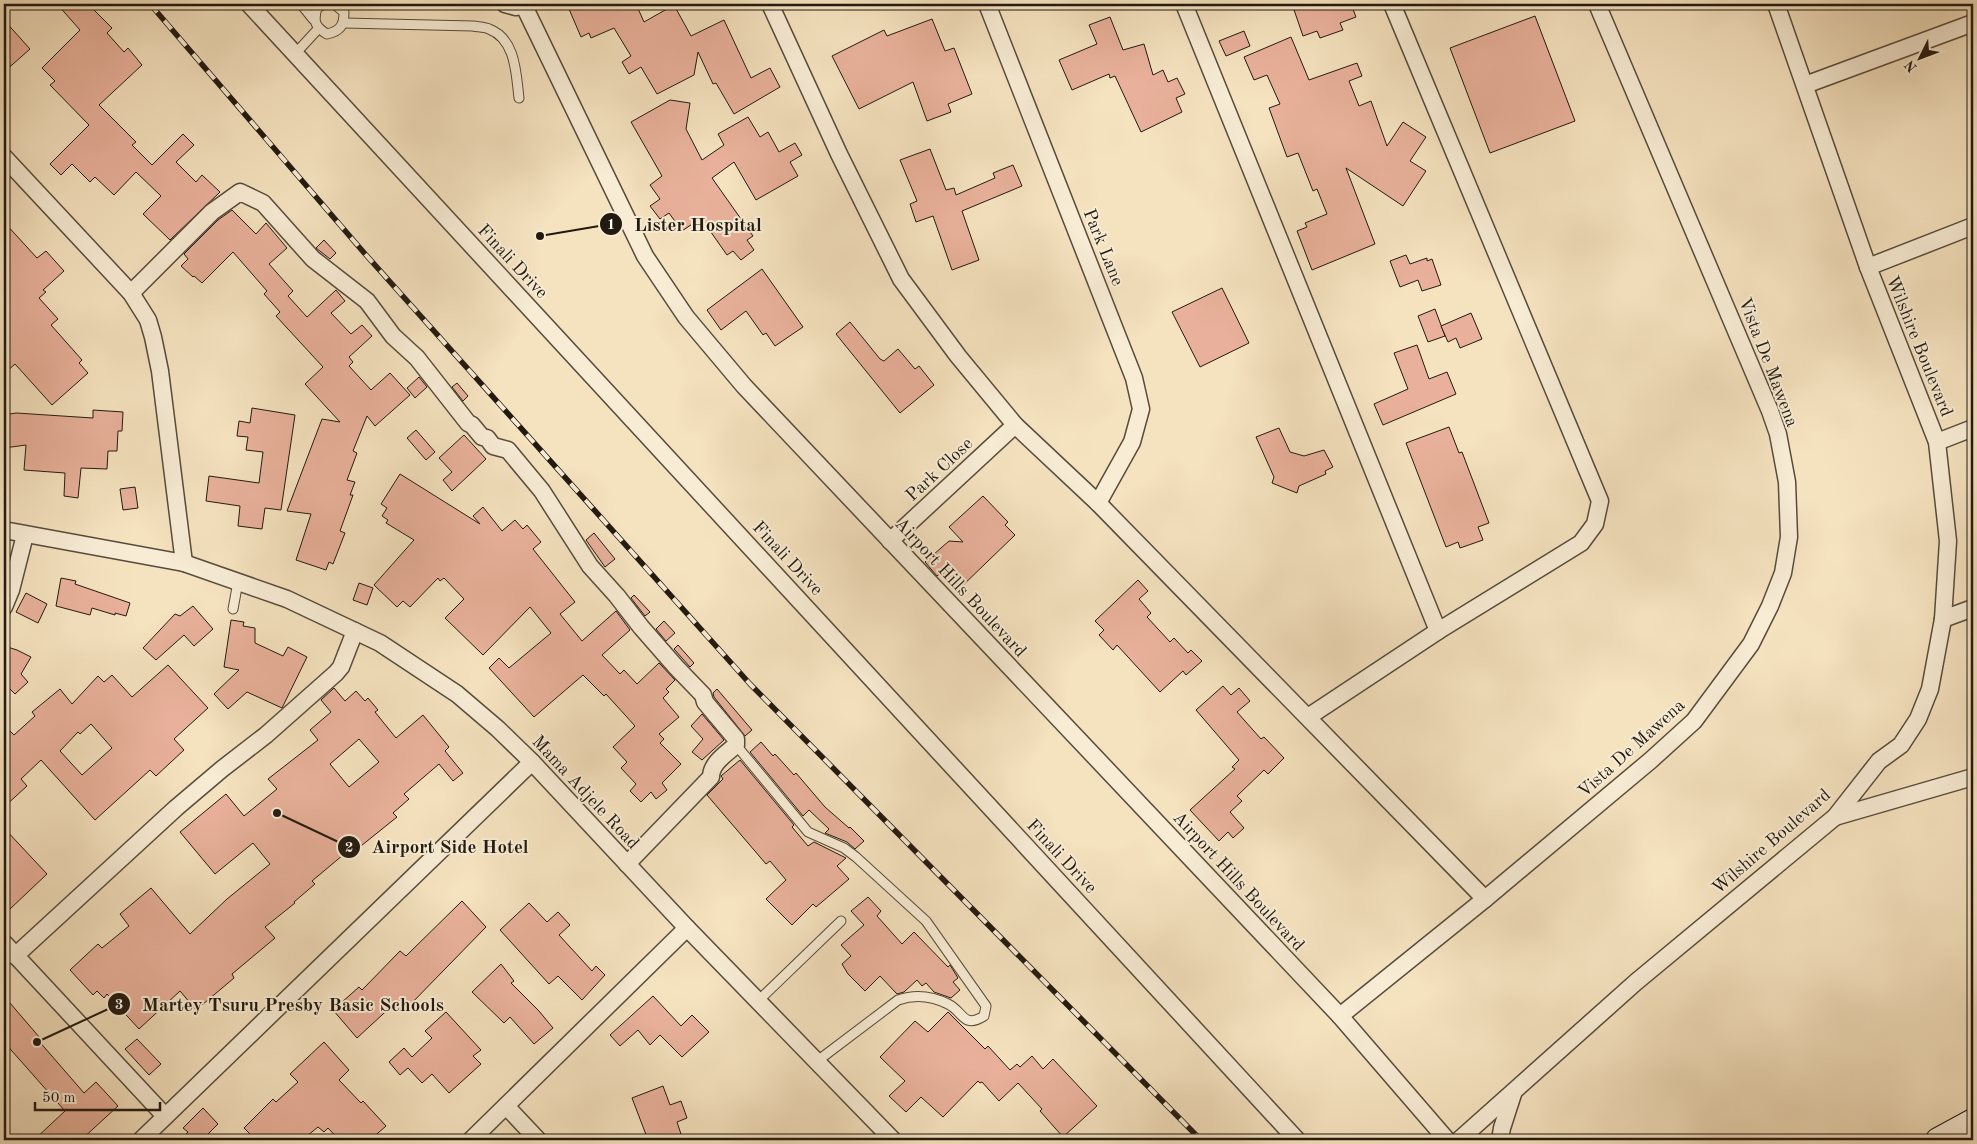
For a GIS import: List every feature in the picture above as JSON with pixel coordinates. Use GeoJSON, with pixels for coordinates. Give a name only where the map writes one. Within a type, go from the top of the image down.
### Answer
{"type":"FeatureCollection","features":[{"type":"Feature","properties":{"kind":"main road"},"geometry":{"type":"LineString","coordinates":[[1938,1140],[1973,1121]]}},
{"type":"Feature","properties":{"kind":"street","name":"Finali Drive"},"geometry":{"type":"LineString","coordinates":[[249,4],[1297,1140]]}},
{"type":"Feature","properties":{"kind":"street"},"geometry":{"type":"LineString","coordinates":[[506,4],[516,7],[526,5]]}},
{"type":"Feature","properties":{"kind":"street"},"geometry":{"type":"LineString","coordinates":[[770,4],[839,154],[901,279],[958,356],[1015,425],[1098,504],[1486,899]]}},
{"type":"Feature","properties":{"kind":"street","name":"Park Lane"},"geometry":{"type":"LineString","coordinates":[[986,4],[1134,378],[1140,402],[1141,409],[1132,442],[1098,504]]}},
{"type":"Feature","properties":{"kind":"street"},"geometry":{"type":"LineString","coordinates":[[1184,4],[1438,631]]}},
{"type":"Feature","properties":{"kind":"street"},"geometry":{"type":"LineString","coordinates":[[1308,717],[1438,631],[1582,543],[1595,524],[1600,501],[1392,4]]}},
{"type":"Feature","properties":{"kind":"street","name":"Vista De Mawena"},"geometry":{"type":"LineString","coordinates":[[1340,1016],[1486,899],[1651,760],[1694,721],[1751,644],[1770,606],[1783,573],[1789,537],[1788,482],[1778,434],[1770,411],[1597,4]]}},
{"type":"Feature","properties":{"kind":"street","name":"Wilshire Boulevard"},"geometry":{"type":"LineString","coordinates":[[1468,1138],[1514,1092],[1636,982],[1834,817],[1879,761],[1901,745],[1918,718],[1930,689],[1943,619],[1948,541],[1937,442],[1868,267],[1776,4]]}},
{"type":"Feature","properties":{"kind":"street","name":"Airport Hills Boulevard"},"geometry":{"type":"LineString","coordinates":[[526,5],[645,256],[686,317],[744,386],[1340,1016],[1447,1140]]}},
{"type":"Feature","properties":{"kind":"street"},"geometry":{"type":"LineString","coordinates":[[1805,85],[1973,23]]}},
{"type":"Feature","properties":{"kind":"street"},"geometry":{"type":"LineString","coordinates":[[4,157],[131,292],[148,320],[158,362],[184,563]]}},
{"type":"Feature","properties":{"kind":"street"},"geometry":{"type":"LineString","coordinates":[[131,292],[212,212],[240,192],[263,204],[313,260],[367,301],[393,336],[417,358],[468,423],[493,446],[508,450],[542,491],[590,566],[676,667],[703,695],[705,702],[736,739],[736,745],[711,770],[711,777],[627,864]]}},
{"type":"Feature","properties":{"kind":"street"},"geometry":{"type":"LineString","coordinates":[[1868,267],[1973,226]]}},
{"type":"Feature","properties":{"kind":"street","name":"Park Close"},"geometry":{"type":"LineString","coordinates":[[890,541],[1015,425]]}},
{"type":"Feature","properties":{"kind":"street"},"geometry":{"type":"LineString","coordinates":[[1937,442],[1973,428]]}},
{"type":"Feature","properties":{"kind":"street","name":"Mama Adjele Road"},"geometry":{"type":"LineString","coordinates":[[4,530],[184,563],[287,599],[380,643],[457,694],[498,729],[532,762],[686,928],[893,1140]]}},
{"type":"Feature","properties":{"kind":"street"},"geometry":{"type":"LineString","coordinates":[[4,607],[25,535]]}},
{"type":"Feature","properties":{"kind":"street"},"geometry":{"type":"LineString","coordinates":[[1943,619],[1973,608]]}},
{"type":"Feature","properties":{"kind":"street"},"geometry":{"type":"LineString","coordinates":[[15,956],[176,808],[266,735],[336,673],[341,667],[355,631]]}},
{"type":"Feature","properties":{"kind":"street"},"geometry":{"type":"LineString","coordinates":[[141,1140],[532,762]]}},
{"type":"Feature","properties":{"kind":"street"},"geometry":{"type":"LineString","coordinates":[[1834,817],[1973,777]]}},
{"type":"Feature","properties":{"kind":"street"},"geometry":{"type":"LineString","coordinates":[[471,1140],[686,928]]}},
{"type":"Feature","properties":{"kind":"street"},"geometry":{"type":"LineString","coordinates":[[4,943],[165,1116]]}},
{"type":"Feature","properties":{"kind":"street"},"geometry":{"type":"LineString","coordinates":[[1500,1140],[1514,1092]]}},
{"type":"Feature","properties":{"kind":"street"},"geometry":{"type":"LineString","coordinates":[[506,1106],[538,1140]]}},
{"type":"Feature","properties":{"kind":"lane"},"geometry":{"type":"LineString","coordinates":[[301,4],[314,19],[318,29],[327,34],[338,31],[344,23],[344,12],[334,4]]}},
{"type":"Feature","properties":{"kind":"lane"},"geometry":{"type":"LineString","coordinates":[[314,19],[316,8],[324,4]]}},
{"type":"Feature","properties":{"kind":"lane"},"geometry":{"type":"LineString","coordinates":[[344,23],[473,26],[489,29],[501,37],[514,59],[519,98]]}},
{"type":"Feature","properties":{"kind":"lane"},"geometry":{"type":"LineString","coordinates":[[295,54],[318,29]]}},
{"type":"Feature","properties":{"kind":"lane"},"geometry":{"type":"LineString","coordinates":[[233,609],[238,582]]}},
{"type":"Feature","properties":{"kind":"lane"},"geometry":{"type":"LineString","coordinates":[[736,745],[808,832],[844,848],[926,921],[986,1006],[984,1016],[976,1021],[966,1020],[949,1004],[920,996],[910,996],[898,1000],[816,1062]]}},
{"type":"Feature","properties":{"kind":"lane"},"geometry":{"type":"LineString","coordinates":[[758,1001],[841,921]]}},
{"type":"Feature","properties":{"kind":"building"},"geometry":{"type":"Polygon","coordinates":[[[57,4],[88,4],[112,28],[107,33],[124,52],[128,48],[142,65],[99,105],[136,142],[132,145],[152,165],[183,134],[194,145],[176,162],[196,182],[202,175],[220,192],[170,240],[143,214],[161,196],[136,172],[114,195],[95,177],[90,182],[72,164],[61,175],[50,164],[89,125],[50,85],[55,81],[42,68],[80,30],[57,4]]]}},
{"type":"Feature","properties":{"kind":"building"},"geometry":{"type":"Polygon","coordinates":[[[581,4],[636,4],[644,22],[674,5],[691,36],[724,20],[751,78],[770,68],[780,87],[734,114],[716,83],[713,84],[698,52],[694,75],[657,94],[641,67],[629,74],[622,62],[631,56],[614,28],[591,38],[589,33],[581,37],[569,9],[581,4]]]}},
{"type":"Feature","properties":{"kind":"building"},"geometry":{"type":"Polygon","coordinates":[[[1292,4],[1351,4],[1356,17],[1340,23],[1343,30],[1320,38],[1317,31],[1303,36],[1292,4]]]}},
{"type":"Feature","properties":{"kind":"building"},"geometry":{"type":"Polygon","coordinates":[[[1535,16],[1575,121],[1490,153],[1450,48],[1535,16]]]}},
{"type":"Feature","properties":{"kind":"building"},"geometry":{"type":"Polygon","coordinates":[[[1110,17],[1123,50],[1144,44],[1153,75],[1163,70],[1168,82],[1177,78],[1185,94],[1176,98],[1182,112],[1141,132],[1115,76],[1110,78],[1109,74],[1072,90],[1059,60],[1097,44],[1089,25],[1110,17]]]}},
{"type":"Feature","properties":{"kind":"building"},"geometry":{"type":"Polygon","coordinates":[[[932,19],[945,51],[954,48],[972,94],[948,104],[951,112],[927,121],[913,82],[859,109],[832,56],[884,30],[887,36],[932,19]]]}},
{"type":"Feature","properties":{"kind":"building"},"geometry":{"type":"Polygon","coordinates":[[[4,20],[30,49],[4,72],[4,20]]]}},
{"type":"Feature","properties":{"kind":"building"},"geometry":{"type":"Polygon","coordinates":[[[1244,31],[1250,46],[1226,56],[1219,41],[1244,31]]]}},
{"type":"Feature","properties":{"kind":"building"},"geometry":{"type":"Polygon","coordinates":[[[1291,37],[1309,80],[1357,63],[1362,76],[1349,81],[1359,106],[1371,101],[1387,146],[1403,122],[1426,137],[1410,161],[1426,171],[1403,206],[1346,168],[1375,244],[1312,270],[1297,231],[1307,227],[1305,223],[1327,214],[1317,189],[1313,191],[1298,153],[1287,157],[1269,108],[1280,104],[1267,75],[1254,80],[1244,57],[1291,37]]]}},
{"type":"Feature","properties":{"kind":"building"},"geometry":{"type":"Polygon","coordinates":[[[670,100],[690,103],[686,129],[702,160],[724,145],[718,134],[748,117],[760,137],[768,132],[779,152],[795,143],[802,155],[790,162],[798,176],[756,200],[734,162],[712,178],[753,236],[747,240],[754,250],[741,260],[733,251],[727,255],[701,218],[682,231],[669,213],[660,219],[650,206],[660,199],[650,185],[662,176],[631,122],[670,100]]]}},
{"type":"Feature","properties":{"kind":"building"},"geometry":{"type":"Polygon","coordinates":[[[930,149],[946,190],[954,188],[956,195],[995,178],[993,173],[1013,165],[1022,186],[962,211],[979,260],[952,270],[933,216],[916,222],[910,204],[917,201],[900,160],[930,149]]]}},
{"type":"Feature","properties":{"kind":"building"},"geometry":{"type":"Polygon","coordinates":[[[232,210],[256,234],[266,223],[287,248],[269,264],[293,291],[288,296],[307,317],[336,290],[345,301],[331,313],[351,334],[362,325],[372,336],[349,357],[353,362],[349,366],[371,390],[390,373],[410,395],[375,426],[367,416],[353,451],[357,453],[347,480],[355,482],[350,495],[353,495],[340,531],[345,533],[333,564],[329,562],[326,570],[296,560],[311,514],[287,511],[322,419],[340,422],[305,384],[323,367],[276,316],[280,312],[264,294],[267,291],[233,252],[202,283],[181,266],[188,259],[184,254],[218,220],[232,210]]]}},
{"type":"Feature","properties":{"kind":"building"},"geometry":{"type":"Polygon","coordinates":[[[4,222],[37,258],[46,251],[64,271],[43,290],[46,292],[39,298],[58,319],[51,325],[82,360],[79,363],[88,373],[52,405],[15,364],[4,374],[4,222]]]}},
{"type":"Feature","properties":{"kind":"building"},"geometry":{"type":"Polygon","coordinates":[[[324,240],[336,253],[330,259],[316,248],[324,240]]]}},
{"type":"Feature","properties":{"kind":"building"},"geometry":{"type":"Polygon","coordinates":[[[1406,255],[1410,264],[1427,258],[1427,261],[1432,259],[1441,285],[1422,291],[1418,280],[1400,287],[1390,261],[1406,255]]]}},
{"type":"Feature","properties":{"kind":"building"},"geometry":{"type":"Polygon","coordinates":[[[762,269],[803,327],[775,346],[766,333],[763,335],[746,311],[721,330],[707,310],[762,269]]]}},
{"type":"Feature","properties":{"kind":"building"},"geometry":{"type":"Polygon","coordinates":[[[1222,288],[1249,343],[1200,367],[1172,312],[1222,288]]]}},
{"type":"Feature","properties":{"kind":"building"},"geometry":{"type":"Polygon","coordinates":[[[1435,309],[1445,336],[1428,342],[1418,316],[1435,309]]]}},
{"type":"Feature","properties":{"kind":"building"},"geometry":{"type":"Polygon","coordinates":[[[1471,313],[1482,339],[1460,348],[1456,338],[1448,342],[1441,326],[1471,313]]]}},
{"type":"Feature","properties":{"kind":"building"},"geometry":{"type":"Polygon","coordinates":[[[850,322],[880,359],[884,361],[898,349],[915,369],[919,366],[934,385],[900,413],[836,334],[850,322]]]}},
{"type":"Feature","properties":{"kind":"building"},"geometry":{"type":"Polygon","coordinates":[[[1417,345],[1429,379],[1447,372],[1456,394],[1383,425],[1374,404],[1408,389],[1394,353],[1417,345]]]}},
{"type":"Feature","properties":{"kind":"building"},"geometry":{"type":"Polygon","coordinates":[[[419,377],[427,387],[415,398],[407,388],[419,377]]]}},
{"type":"Feature","properties":{"kind":"building"},"geometry":{"type":"Polygon","coordinates":[[[457,383],[468,396],[463,401],[452,387],[457,383]]]}},
{"type":"Feature","properties":{"kind":"building"},"geometry":{"type":"Polygon","coordinates":[[[252,408],[295,415],[281,510],[265,508],[262,529],[238,526],[240,506],[206,501],[209,476],[259,483],[263,452],[246,450],[248,437],[237,436],[239,421],[250,423],[252,408]]]}},
{"type":"Feature","properties":{"kind":"building"},"geometry":{"type":"Polygon","coordinates":[[[93,410],[123,412],[122,431],[118,431],[117,451],[108,451],[107,469],[81,468],[78,498],[64,496],[65,473],[24,470],[26,445],[4,448],[4,415],[16,413],[93,418],[93,410]]]}},
{"type":"Feature","properties":{"kind":"building"},"geometry":{"type":"Polygon","coordinates":[[[1449,427],[1459,453],[1462,452],[1489,523],[1478,527],[1483,540],[1460,548],[1458,542],[1446,547],[1406,443],[1449,427]]]}},
{"type":"Feature","properties":{"kind":"building"},"geometry":{"type":"Polygon","coordinates":[[[1279,428],[1290,452],[1304,456],[1324,450],[1333,467],[1325,471],[1326,474],[1299,486],[1297,493],[1272,483],[1274,477],[1256,437],[1279,428]]]}},
{"type":"Feature","properties":{"kind":"building"},"geometry":{"type":"Polygon","coordinates":[[[416,430],[435,452],[426,460],[407,438],[416,430]]]}},
{"type":"Feature","properties":{"kind":"building"},"geometry":{"type":"Polygon","coordinates":[[[464,435],[486,459],[452,491],[443,480],[452,472],[439,458],[464,435]]]}},
{"type":"Feature","properties":{"kind":"building"},"geometry":{"type":"Polygon","coordinates":[[[400,474],[480,524],[473,516],[483,507],[502,531],[515,520],[523,529],[527,525],[541,542],[533,549],[575,602],[560,614],[582,641],[616,611],[630,630],[602,655],[620,674],[624,670],[637,684],[659,663],[675,680],[666,689],[669,692],[663,698],[679,717],[659,734],[664,739],[660,743],[681,764],[662,783],[667,790],[656,799],[651,792],[641,802],[630,791],[636,784],[621,768],[627,762],[613,747],[635,726],[606,694],[604,696],[583,675],[534,717],[489,668],[499,658],[509,668],[551,633],[530,607],[483,655],[445,618],[464,599],[444,578],[440,581],[438,578],[410,607],[403,601],[397,607],[374,585],[414,540],[386,523],[388,520],[382,516],[387,508],[381,504],[400,474]]]}},
{"type":"Feature","properties":{"kind":"building"},"geometry":{"type":"Polygon","coordinates":[[[135,487],[138,508],[123,510],[120,489],[135,487]]]}},
{"type":"Feature","properties":{"kind":"building"},"geometry":{"type":"Polygon","coordinates":[[[983,496],[1008,522],[1005,525],[1015,535],[958,590],[942,572],[937,576],[925,562],[949,541],[963,542],[949,527],[983,496]]]}},
{"type":"Feature","properties":{"kind":"building"},"geometry":{"type":"Polygon","coordinates":[[[594,533],[615,559],[605,567],[586,540],[594,533]]]}},
{"type":"Feature","properties":{"kind":"building"},"geometry":{"type":"Polygon","coordinates":[[[61,578],[76,581],[75,584],[130,603],[126,616],[115,613],[115,615],[92,608],[90,615],[56,606],[61,578]]]}},
{"type":"Feature","properties":{"kind":"building"},"geometry":{"type":"Polygon","coordinates":[[[1138,580],[1148,591],[1139,599],[1151,613],[1147,617],[1170,642],[1174,638],[1188,653],[1191,650],[1202,661],[1186,675],[1183,671],[1160,692],[1117,645],[1113,650],[1099,635],[1104,630],[1095,621],[1138,580]]]}},
{"type":"Feature","properties":{"kind":"building"},"geometry":{"type":"Polygon","coordinates":[[[359,583],[373,588],[367,605],[353,600],[359,583]]]}},
{"type":"Feature","properties":{"kind":"building"},"geometry":{"type":"Polygon","coordinates":[[[26,593],[47,604],[38,623],[16,612],[26,593]]]}},
{"type":"Feature","properties":{"kind":"building"},"geometry":{"type":"Polygon","coordinates":[[[634,595],[650,612],[645,616],[631,598],[634,595]]]}},
{"type":"Feature","properties":{"kind":"building"},"geometry":{"type":"Polygon","coordinates":[[[193,606],[213,629],[194,646],[184,635],[156,660],[143,648],[175,614],[180,616],[193,606]]]}},
{"type":"Feature","properties":{"kind":"building"},"geometry":{"type":"Polygon","coordinates":[[[231,620],[244,622],[243,626],[255,628],[255,643],[283,656],[288,647],[307,657],[282,708],[247,692],[228,709],[214,694],[239,670],[224,667],[231,620]]]}},
{"type":"Feature","properties":{"kind":"building"},"geometry":{"type":"Polygon","coordinates":[[[664,621],[675,633],[666,641],[656,629],[664,621]]]}},
{"type":"Feature","properties":{"kind":"building"},"geometry":{"type":"Polygon","coordinates":[[[678,645],[694,663],[690,667],[674,649],[678,645]]]}},
{"type":"Feature","properties":{"kind":"building"},"geometry":{"type":"Polygon","coordinates":[[[4,646],[31,657],[21,674],[28,682],[15,694],[4,683],[4,646]]]}},
{"type":"Feature","properties":{"kind":"building"},"geometry":{"type":"Polygon","coordinates":[[[168,665],[208,708],[174,739],[184,750],[156,776],[150,770],[95,820],[41,760],[21,779],[27,786],[4,807],[4,725],[14,735],[35,716],[32,712],[60,689],[72,704],[98,676],[104,682],[112,675],[132,697],[168,665]],[[91,724],[80,734],[78,732],[60,751],[82,775],[112,748],[91,724]]]}},
{"type":"Feature","properties":{"kind":"building"},"geometry":{"type":"Polygon","coordinates":[[[1223,686],[1231,695],[1239,688],[1250,701],[1237,712],[1261,739],[1264,737],[1284,758],[1268,774],[1264,770],[1237,796],[1242,801],[1230,812],[1244,828],[1233,838],[1228,832],[1219,841],[1190,810],[1235,769],[1232,767],[1239,760],[1196,710],[1223,686]]]}},
{"type":"Feature","properties":{"kind":"building"},"geometry":{"type":"Polygon","coordinates":[[[334,688],[345,701],[356,691],[365,701],[368,698],[378,710],[375,712],[396,738],[423,715],[449,747],[445,751],[463,773],[453,781],[439,764],[404,794],[409,799],[393,813],[397,817],[346,858],[343,855],[312,881],[315,884],[295,903],[265,927],[275,938],[232,974],[234,978],[196,1010],[180,991],[139,1029],[107,994],[104,998],[97,991],[93,995],[70,970],[98,944],[102,948],[129,926],[120,914],[151,888],[190,934],[227,899],[270,864],[253,843],[215,874],[180,832],[226,794],[244,816],[277,789],[268,779],[318,740],[310,730],[331,712],[321,700],[334,688]],[[359,739],[330,764],[349,787],[379,762],[359,739]]]}},
{"type":"Feature","properties":{"kind":"building"},"geometry":{"type":"Polygon","coordinates":[[[717,689],[752,730],[745,736],[714,697],[713,693],[717,689]]]}},
{"type":"Feature","properties":{"kind":"building"},"geometry":{"type":"Polygon","coordinates":[[[702,714],[724,740],[702,760],[692,752],[703,739],[691,726],[702,714]]]}},
{"type":"Feature","properties":{"kind":"building"},"geometry":{"type":"Polygon","coordinates":[[[761,742],[794,775],[796,773],[825,807],[864,841],[855,849],[847,842],[825,833],[829,829],[809,810],[803,816],[750,752],[761,742]]]}},
{"type":"Feature","properties":{"kind":"building"},"geometry":{"type":"Polygon","coordinates":[[[740,760],[794,825],[792,827],[808,846],[814,842],[846,858],[837,866],[849,879],[816,907],[813,904],[792,925],[766,899],[786,880],[770,861],[766,864],[707,795],[723,779],[721,776],[740,760]]]}},
{"type":"Feature","properties":{"kind":"building"},"geometry":{"type":"Polygon","coordinates":[[[4,828],[47,874],[10,909],[4,902],[4,828]]]}},
{"type":"Feature","properties":{"kind":"building"},"geometry":{"type":"Polygon","coordinates":[[[868,897],[881,911],[877,916],[902,944],[914,932],[948,967],[950,965],[958,978],[953,982],[960,990],[951,998],[934,992],[926,983],[922,986],[917,980],[904,992],[897,994],[880,976],[865,991],[848,974],[842,964],[851,956],[841,945],[864,925],[851,911],[868,897]]]}},
{"type":"Feature","properties":{"kind":"building"},"geometry":{"type":"Polygon","coordinates":[[[462,901],[486,927],[404,1011],[395,1003],[357,1038],[333,1010],[359,987],[362,990],[400,951],[406,956],[462,901]]]}},
{"type":"Feature","properties":{"kind":"building"},"geometry":{"type":"Polygon","coordinates":[[[529,903],[547,922],[558,912],[570,925],[559,935],[592,971],[596,966],[605,975],[582,1000],[558,976],[549,984],[500,930],[529,903]]]}},
{"type":"Feature","properties":{"kind":"building"},"geometry":{"type":"Polygon","coordinates":[[[501,964],[514,981],[511,983],[553,1028],[534,1044],[510,1017],[504,1023],[472,992],[501,964]]]}},
{"type":"Feature","properties":{"kind":"building"},"geometry":{"type":"Polygon","coordinates":[[[4,996],[40,1038],[38,1040],[84,1093],[96,1082],[118,1106],[81,1140],[34,1140],[65,1111],[4,1042],[4,996]]]}},
{"type":"Feature","properties":{"kind":"building"},"geometry":{"type":"Polygon","coordinates":[[[653,996],[681,1026],[692,1015],[709,1032],[682,1057],[660,1035],[650,1045],[638,1030],[620,1046],[610,1035],[653,996]]]}},
{"type":"Feature","properties":{"kind":"building"},"geometry":{"type":"Polygon","coordinates":[[[446,1012],[481,1050],[473,1056],[481,1064],[449,1093],[432,1074],[422,1083],[408,1068],[400,1075],[389,1062],[404,1048],[412,1057],[432,1038],[425,1031],[446,1012]]]}},
{"type":"Feature","properties":{"kind":"building"},"geometry":{"type":"Polygon","coordinates":[[[948,1012],[985,1049],[988,1046],[1010,1070],[1017,1064],[1020,1067],[1032,1056],[1043,1069],[1053,1059],[1097,1106],[1063,1137],[1040,1111],[1042,1109],[1018,1083],[999,1101],[982,1082],[978,1081],[943,1117],[921,1097],[906,1112],[889,1096],[905,1081],[880,1057],[915,1021],[928,1032],[948,1012]]]}},
{"type":"Feature","properties":{"kind":"building"},"geometry":{"type":"Polygon","coordinates":[[[137,1039],[161,1064],[149,1075],[125,1049],[137,1039]]]}},
{"type":"Feature","properties":{"kind":"building"},"geometry":{"type":"Polygon","coordinates":[[[324,1042],[349,1070],[339,1080],[361,1103],[363,1101],[386,1126],[370,1140],[339,1140],[328,1128],[324,1132],[318,1127],[302,1140],[256,1140],[244,1128],[273,1099],[276,1102],[298,1082],[290,1074],[324,1042]]]}},
{"type":"Feature","properties":{"kind":"building"},"geometry":{"type":"Polygon","coordinates":[[[663,1086],[670,1105],[681,1101],[687,1118],[677,1122],[681,1134],[664,1140],[648,1140],[632,1098],[663,1086]]]}},
{"type":"Feature","properties":{"kind":"building"},"geometry":{"type":"Polygon","coordinates":[[[203,1108],[218,1124],[202,1140],[180,1140],[188,1132],[183,1128],[203,1108]]]}},
{"type":"Feature","properties":{"kind":"railway"},"geometry":{"type":"LineString","coordinates":[[150,4],[366,255],[750,684],[1201,1140]]}},
{"type":"Feature","properties":{"kind":"place","name":"Lister Hospital"},"geometry":{"type":"Point","coordinates":[540,236]}},
{"type":"Feature","properties":{"kind":"place","name":"Airport Side Hotel"},"geometry":{"type":"Point","coordinates":[277,813]}},
{"type":"Feature","properties":{"kind":"place","name":"Martey Tsuru Presby Basic Schools"},"geometry":{"type":"Point","coordinates":[37,1042]}}]}
